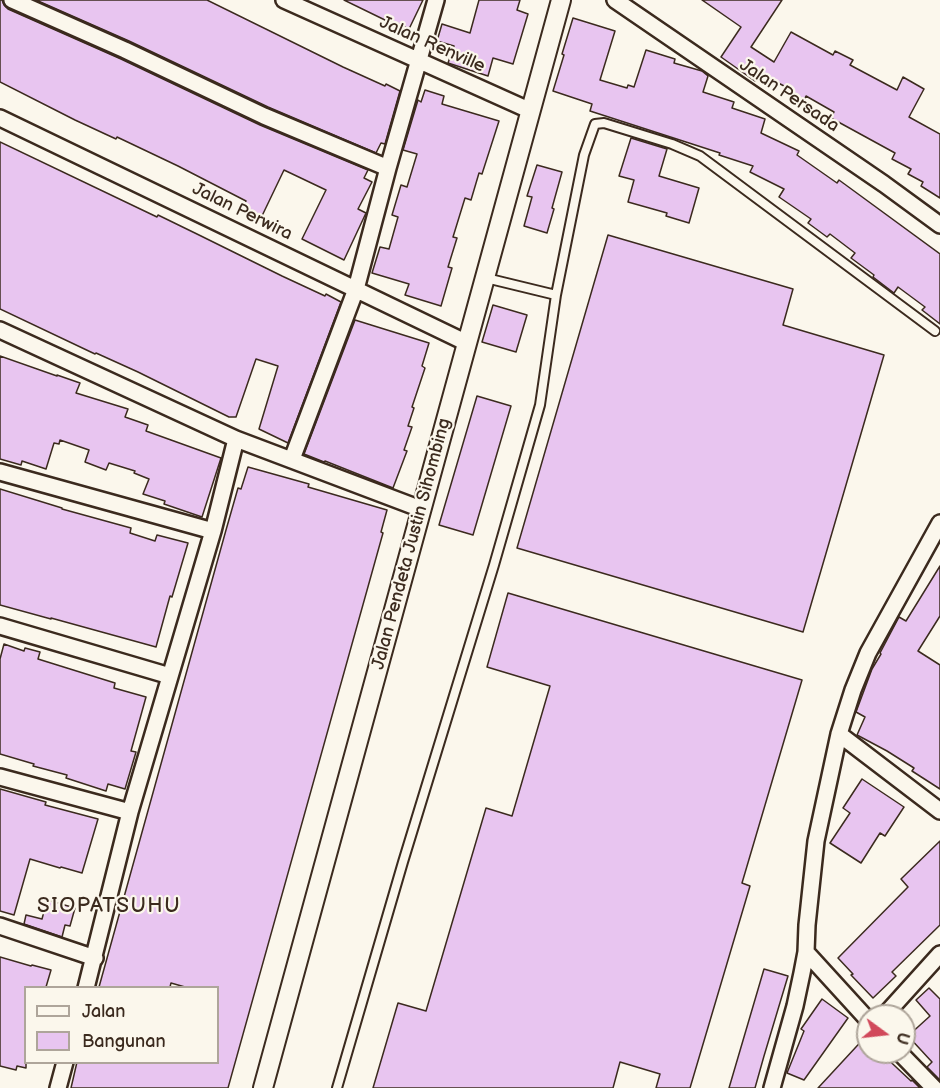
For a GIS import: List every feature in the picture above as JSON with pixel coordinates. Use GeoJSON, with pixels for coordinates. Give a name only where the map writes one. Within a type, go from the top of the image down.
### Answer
{"type":"FeatureCollection","features":[{"type":"Feature","properties":{"kind":"street"},"geometry":{"type":"LineString","coordinates":[[12,0],[125,50],[264,116],[388,168]]}},
{"type":"Feature","properties":{"kind":"street","name":"Jalan Renville"},"geometry":{"type":"LineString","coordinates":[[284,0],[531,111]]}},
{"type":"Feature","properties":{"kind":"street"},"geometry":{"type":"LineString","coordinates":[[292,459],[356,289],[436,0]]}},
{"type":"Feature","properties":{"kind":"street","name":"Jalan Pendeta Justin Sihombing"},"geometry":{"type":"LineString","coordinates":[[263,1088],[561,0]]}},
{"type":"Feature","properties":{"kind":"street","name":"Jalan Persada"},"geometry":{"type":"LineString","coordinates":[[615,0],[884,184],[940,225]]}},
{"type":"Feature","properties":{"kind":"street","name":"Jalan Perwira"},"geometry":{"type":"LineString","coordinates":[[0,118],[467,343]]}},
{"type":"Feature","properties":{"kind":"street"},"geometry":{"type":"LineString","coordinates":[[0,330],[236,439],[422,509]]}},
{"type":"Feature","properties":{"kind":"street"},"geometry":{"type":"LineString","coordinates":[[86,986],[130,813],[213,531],[236,439]]}},
{"type":"Feature","properties":{"kind":"street"},"geometry":{"type":"LineString","coordinates":[[0,472],[213,531]]}},
{"type":"Feature","properties":{"kind":"street"},"geometry":{"type":"LineString","coordinates":[[772,1088],[795,1006],[806,952],[816,841],[838,734],[868,652],[940,523]]}},
{"type":"Feature","properties":{"kind":"street"},"geometry":{"type":"LineString","coordinates":[[0,626],[170,676]]}},
{"type":"Feature","properties":{"kind":"street"},"geometry":{"type":"LineString","coordinates":[[838,734],[940,811]]}},
{"type":"Feature","properties":{"kind":"street"},"geometry":{"type":"LineString","coordinates":[[0,777],[130,813]]}},
{"type":"Feature","properties":{"kind":"street"},"geometry":{"type":"LineString","coordinates":[[0,926],[94,958]]}},
{"type":"Feature","properties":{"kind":"street"},"geometry":{"type":"LineString","coordinates":[[806,952],[856,1007]]}},
{"type":"Feature","properties":{"kind":"street"},"geometry":{"type":"LineString","coordinates":[[895,1004],[940,954]]}},
{"type":"Feature","properties":{"kind":"street"},"geometry":{"type":"LineString","coordinates":[[58,1088],[64,1064]]}},
{"type":"Feature","properties":{"kind":"street"},"geometry":{"type":"LineString","coordinates":[[911,1064],[934,1088]]}},
{"type":"Feature","properties":{"kind":"lane"},"geometry":{"type":"LineString","coordinates":[[337,1088],[540,405],[556,295],[584,155],[595,124],[604,123],[672,144],[700,156],[935,331]]}},
{"type":"Feature","properties":{"kind":"lane"},"geometry":{"type":"LineString","coordinates":[[485,277],[556,295]]}},
{"type":"Feature","properties":{"kind":"building"},"geometry":{"type":"Polygon","coordinates":[[[0,0],[8,9],[121,59],[260,125],[368,170],[364,178],[372,182],[358,209],[366,213],[344,260],[302,239],[326,190],[284,170],[261,218],[242,209],[246,201],[178,166],[75,120],[0,82],[0,0]]]}},
{"type":"Feature","properties":{"kind":"building"},"geometry":{"type":"Polygon","coordinates":[[[36,0],[207,0],[343,67],[400,91],[385,144],[381,143],[376,153],[268,107],[36,0]]]}},
{"type":"Feature","properties":{"kind":"building"},"geometry":{"type":"Polygon","coordinates":[[[344,0],[423,0],[409,29],[344,0]]]}},
{"type":"Feature","properties":{"kind":"building"},"geometry":{"type":"Polygon","coordinates":[[[479,0],[520,0],[517,10],[528,14],[513,64],[493,58],[488,76],[448,63],[454,46],[437,41],[442,24],[470,33],[479,0]]]}},
{"type":"Feature","properties":{"kind":"building"},"geometry":{"type":"Polygon","coordinates":[[[702,0],[782,0],[751,47],[774,62],[791,32],[833,55],[835,51],[853,60],[850,65],[897,90],[903,77],[924,89],[909,117],[940,134],[940,198],[921,186],[923,182],[908,174],[911,169],[892,159],[895,153],[831,118],[834,112],[806,96],[803,102],[784,92],[786,87],[761,74],[755,81],[721,57],[741,27],[702,0]]]}},
{"type":"Feature","properties":{"kind":"building"},"geometry":{"type":"Polygon","coordinates":[[[573,18],[615,31],[600,80],[627,88],[628,85],[634,87],[646,50],[675,59],[674,63],[702,71],[708,76],[703,92],[734,102],[732,108],[765,119],[761,133],[799,151],[797,155],[837,183],[839,180],[940,254],[940,324],[922,310],[925,307],[898,287],[894,293],[873,277],[874,275],[851,258],[855,253],[830,234],[827,237],[808,223],[811,219],[779,197],[784,189],[750,172],[753,166],[590,111],[592,104],[553,91],[573,18]]]}},
{"type":"Feature","properties":{"kind":"building"},"geometry":{"type":"Polygon","coordinates":[[[425,90],[444,96],[442,104],[499,121],[471,200],[465,198],[453,237],[457,238],[448,267],[452,268],[441,306],[405,295],[409,284],[372,273],[380,247],[389,249],[398,217],[392,215],[401,185],[407,187],[417,154],[403,150],[418,100],[421,102],[425,90]]]}},
{"type":"Feature","properties":{"kind":"building"},"geometry":{"type":"Polygon","coordinates":[[[631,138],[667,149],[659,176],[699,188],[689,223],[666,216],[667,213],[628,202],[634,180],[619,176],[631,138]]]}},
{"type":"Feature","properties":{"kind":"building"},"geometry":{"type":"Polygon","coordinates":[[[0,142],[341,302],[288,443],[259,429],[278,366],[256,359],[236,417],[229,417],[138,372],[0,309],[0,142]]]}},
{"type":"Feature","properties":{"kind":"building"},"geometry":{"type":"Polygon","coordinates":[[[537,165],[562,172],[547,233],[524,226],[532,197],[527,196],[537,165]]]}},
{"type":"Feature","properties":{"kind":"building"},"geometry":{"type":"Polygon","coordinates":[[[608,235],[793,289],[783,325],[884,355],[803,632],[517,548],[608,235]]]}},
{"type":"Feature","properties":{"kind":"building"},"geometry":{"type":"Polygon","coordinates":[[[493,305],[527,315],[516,352],[482,342],[493,305]]]}},
{"type":"Feature","properties":{"kind":"building"},"geometry":{"type":"Polygon","coordinates":[[[355,320],[429,343],[422,366],[425,368],[408,426],[412,427],[404,450],[407,451],[393,488],[304,454],[355,320]]]}},
{"type":"Feature","properties":{"kind":"building"},"geometry":{"type":"Polygon","coordinates":[[[0,356],[80,383],[76,393],[128,409],[125,417],[148,425],[146,431],[221,458],[202,517],[143,494],[149,479],[134,473],[135,471],[109,463],[106,470],[85,462],[89,450],[60,440],[59,444],[54,443],[46,469],[22,461],[21,465],[0,459],[0,356]]]}},
{"type":"Feature","properties":{"kind":"building"},"geometry":{"type":"Polygon","coordinates":[[[477,396],[511,406],[473,535],[439,525],[477,396]]]}},
{"type":"Feature","properties":{"kind":"building"},"geometry":{"type":"Polygon","coordinates":[[[248,467],[387,510],[381,532],[383,533],[228,1088],[71,1088],[77,1064],[219,1064],[219,986],[182,986],[171,983],[170,986],[99,986],[238,488],[241,489],[248,467]]]}},
{"type":"Feature","properties":{"kind":"building"},"geometry":{"type":"Polygon","coordinates":[[[0,489],[131,528],[130,533],[155,541],[157,535],[188,543],[156,647],[0,605],[0,489]]]}},
{"type":"Feature","properties":{"kind":"building"},"geometry":{"type":"Polygon","coordinates":[[[940,566],[940,616],[918,651],[940,665],[940,789],[912,771],[914,768],[857,735],[865,717],[856,712],[872,669],[899,617],[906,621],[940,566]]]}},
{"type":"Feature","properties":{"kind":"building"},"geometry":{"type":"Polygon","coordinates":[[[508,593],[802,680],[742,883],[750,886],[690,1088],[656,1088],[660,1074],[620,1062],[613,1088],[373,1088],[398,1003],[426,1011],[486,808],[512,816],[550,686],[487,667],[508,593]]]}},
{"type":"Feature","properties":{"kind":"building"},"geometry":{"type":"Polygon","coordinates":[[[4,644],[24,651],[25,648],[40,652],[38,659],[115,683],[114,688],[146,697],[131,751],[136,752],[125,789],[108,784],[106,791],[66,778],[67,775],[0,754],[0,659],[4,644]]]}},
{"type":"Feature","properties":{"kind":"building"},"geometry":{"type":"Polygon","coordinates":[[[862,779],[904,807],[885,836],[880,833],[861,863],[830,843],[850,813],[843,808],[862,779]]]}},
{"type":"Feature","properties":{"kind":"building"},"geometry":{"type":"Polygon","coordinates":[[[0,789],[46,802],[45,805],[98,819],[82,873],[30,859],[14,915],[0,911],[0,789]]]}},
{"type":"Feature","properties":{"kind":"building"},"geometry":{"type":"Polygon","coordinates":[[[940,841],[940,925],[892,972],[896,976],[873,998],[838,958],[908,887],[901,879],[940,841]]]}},
{"type":"Feature","properties":{"kind":"building"},"geometry":{"type":"Polygon","coordinates":[[[47,900],[75,908],[70,926],[65,925],[62,937],[24,924],[26,915],[42,919],[47,900]]]}},
{"type":"Feature","properties":{"kind":"building"},"geometry":{"type":"Polygon","coordinates":[[[0,957],[51,970],[46,986],[24,986],[24,1064],[26,1068],[17,1066],[16,1070],[0,1066],[0,957]]]}},
{"type":"Feature","properties":{"kind":"building"},"geometry":{"type":"Polygon","coordinates":[[[764,969],[788,976],[755,1088],[729,1088],[764,969]]]}},
{"type":"Feature","properties":{"kind":"building"},"geometry":{"type":"Polygon","coordinates":[[[929,988],[940,999],[940,1080],[927,1067],[932,1062],[916,1045],[916,1029],[930,1016],[916,1000],[929,988]]]}},
{"type":"Feature","properties":{"kind":"building"},"geometry":{"type":"Polygon","coordinates":[[[822,999],[848,1018],[804,1080],[787,1073],[804,1031],[801,1029],[822,999]]]}},
{"type":"Feature","properties":{"kind":"building"},"geometry":{"type":"Polygon","coordinates":[[[856,1047],[856,1064],[893,1064],[920,1088],[818,1088],[856,1047]]]}},
{"type":"Feature","properties":{"kind":"district","name":"SIOPATSUHU"},"geometry":{"type":"Point","coordinates":[109,907]}}]}
